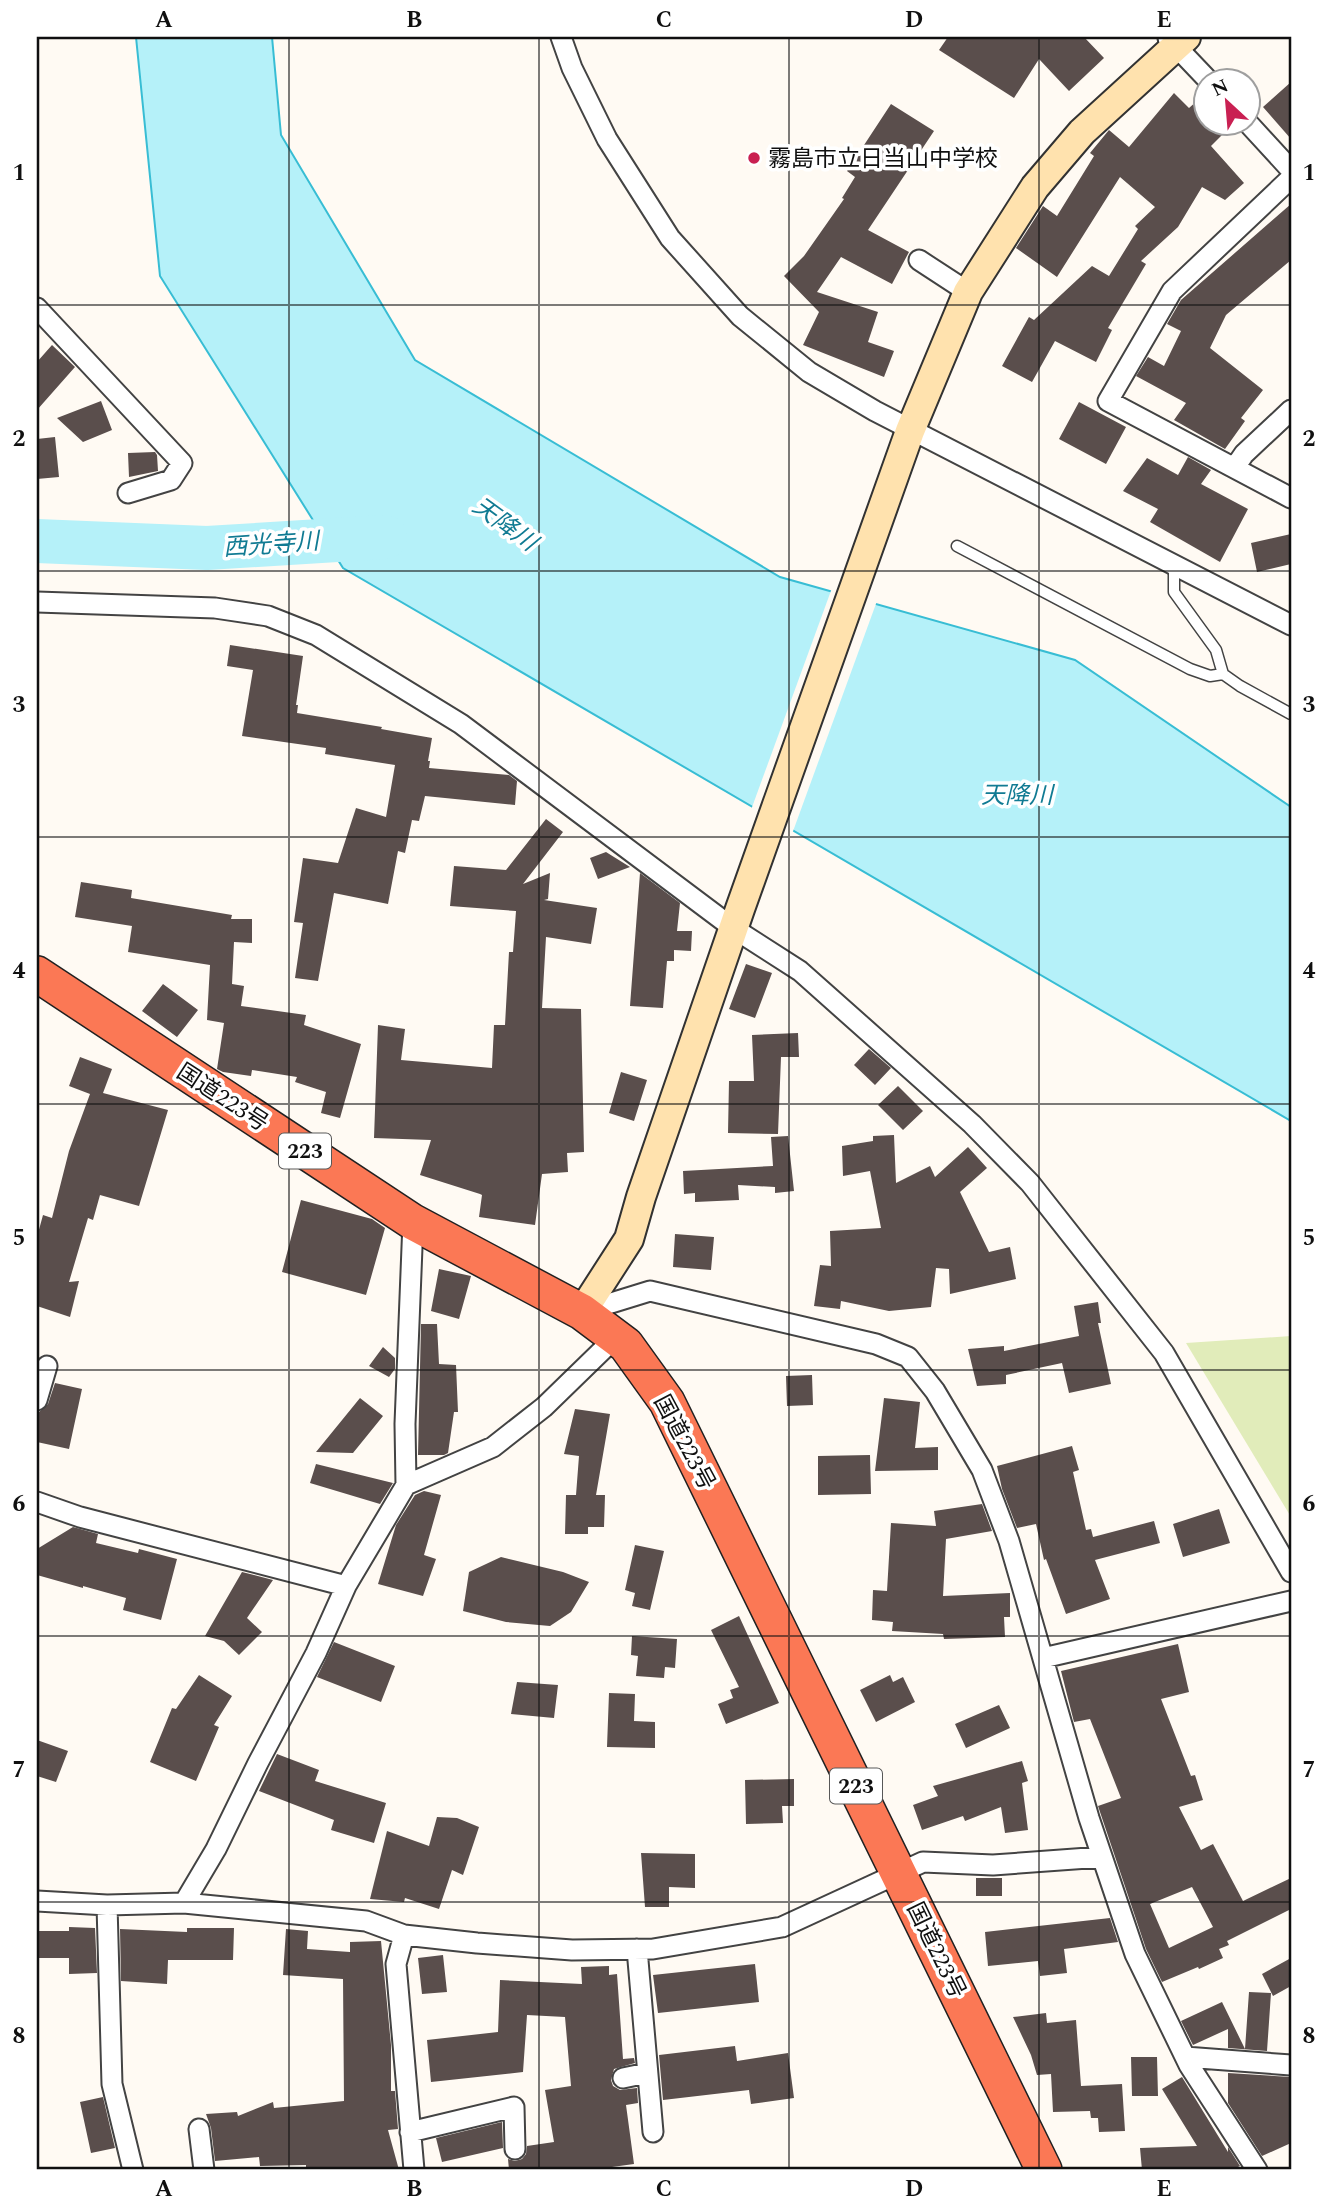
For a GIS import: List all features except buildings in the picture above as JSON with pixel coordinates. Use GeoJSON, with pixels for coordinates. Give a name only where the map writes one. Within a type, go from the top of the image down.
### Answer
{"type":"FeatureCollection","features":[{"type":"Feature","properties":{"kind":"highway","name":"国道223号"},"geometry":{"type":"LineString","coordinates":[[37,974],[413,1222],[582,1312],[626,1345],[667,1402],[1044,2170]]}},
{"type":"Feature","properties":{"kind":"street"},"geometry":{"type":"LineString","coordinates":[[561,37],[572,68],[607,139],[670,238],[740,316],[810,372],[909,436],[1174,564],[1291,625]]}},
{"type":"Feature","properties":{"kind":"street"},"geometry":{"type":"LineString","coordinates":[[582,1312],[629,1239],[736,919],[909,436],[968,292],[1035,187],[1082,132],[1176,40],[1197,66]]}},
{"type":"Feature","properties":{"kind":"street"},"geometry":{"type":"LineString","coordinates":[[1260,136],[1291,170]]}},
{"type":"Feature","properties":{"kind":"street"},"geometry":{"type":"LineString","coordinates":[[1291,178],[1171,291],[1108,401],[1291,498]]}},
{"type":"Feature","properties":{"kind":"street"},"geometry":{"type":"LineString","coordinates":[[919,260],[968,292]]}},
{"type":"Feature","properties":{"kind":"street"},"geometry":{"type":"LineString","coordinates":[[37,308],[181,463],[171,480],[128,493]]}},
{"type":"Feature","properties":{"kind":"street"},"geometry":{"type":"LineString","coordinates":[[1235,467],[1244,454],[1291,410]]}},
{"type":"Feature","properties":{"kind":"street"},"geometry":{"type":"LineString","coordinates":[[37,602],[215,608],[268,616],[316,635],[461,724],[736,919],[800,971],[972,1124],[1030,1183],[1164,1353],[1291,1572]]}},
{"type":"Feature","properties":{"kind":"street"},"geometry":{"type":"LineString","coordinates":[[184,1903],[216,1850],[316,1653],[346,1586],[406,1485],[405,1424],[413,1222]]}},
{"type":"Feature","properties":{"kind":"street"},"geometry":{"type":"LineString","coordinates":[[582,1312],[650,1291],[876,1344],[908,1357],[935,1391],[982,1470],[1009,1541],[1102,1857],[1135,1954],[1185,2057],[1257,2170]]}},
{"type":"Feature","properties":{"kind":"street"},"geometry":{"type":"LineString","coordinates":[[406,1485],[493,1447],[544,1407],[617,1336]]}},
{"type":"Feature","properties":{"kind":"street"},"geometry":{"type":"LineString","coordinates":[[37,1400],[47,1366]]}},
{"type":"Feature","properties":{"kind":"street"},"geometry":{"type":"LineString","coordinates":[[37,1502],[80,1517],[346,1586]]}},
{"type":"Feature","properties":{"kind":"street"},"geometry":{"type":"LineString","coordinates":[[1043,1658],[1291,1601]]}},
{"type":"Feature","properties":{"kind":"street"},"geometry":{"type":"LineString","coordinates":[[37,1901],[107,1905],[184,1903],[366,1921],[404,1935],[477,1943],[572,1950],[653,1949],[782,1927],[923,1862],[993,1865],[1102,1857]]}},
{"type":"Feature","properties":{"kind":"street"},"geometry":{"type":"LineString","coordinates":[[107,1905],[112,2084],[133,2170]]}},
{"type":"Feature","properties":{"kind":"street"},"geometry":{"type":"LineString","coordinates":[[404,1935],[396,1964],[414,2170]]}},
{"type":"Feature","properties":{"kind":"street"},"geometry":{"type":"LineString","coordinates":[[637,1949],[653,2132]]}},
{"type":"Feature","properties":{"kind":"street"},"geometry":{"type":"LineString","coordinates":[[1185,2057],[1291,2065]]}},
{"type":"Feature","properties":{"kind":"street"},"geometry":{"type":"LineString","coordinates":[[623,2078],[647,2073]]}},
{"type":"Feature","properties":{"kind":"street"},"geometry":{"type":"LineString","coordinates":[[410,2132],[514,2107],[515,2149]]}},
{"type":"Feature","properties":{"kind":"street"},"geometry":{"type":"LineString","coordinates":[[199,2129],[204,2170]]}},
{"type":"Feature","properties":{"kind":"lane"},"geometry":{"type":"LineString","coordinates":[[957,546],[1190,669],[1210,676],[1223,674]]}},
{"type":"Feature","properties":{"kind":"lane"},"geometry":{"type":"LineString","coordinates":[[1174,564],[1174,592],[1216,650],[1223,674],[1291,714]]}},
{"type":"Feature","properties":{"kind":"green space"},"geometry":{"type":"Polygon","coordinates":[[[1291,1336],[1291,1517],[1186,1343],[1291,1336]]]}},
{"type":"Feature","properties":{"kind":"water","name":"天降川"},"geometry":{"type":"Polygon","coordinates":[[[136,37],[272,37],[281,135],[415,360],[780,577],[1075,660],[1291,807],[1291,1121],[343,568],[160,276],[136,37]]]}},
{"type":"Feature","properties":{"kind":"pier"},"geometry":{"type":"Polygon","coordinates":[[[832,588],[877,601],[792,834],[751,810],[832,588]]]}},
{"type":"Feature","properties":{"kind":"waterway","name":"西光寺川"},"geometry":{"type":"LineString","coordinates":[[37,541],[207,548],[385,537]]}},
{"type":"Feature","properties":{"kind":"place","name":"霧島市立日当山中学校"},"geometry":{"type":"Point","coordinates":[754,158]}}]}
